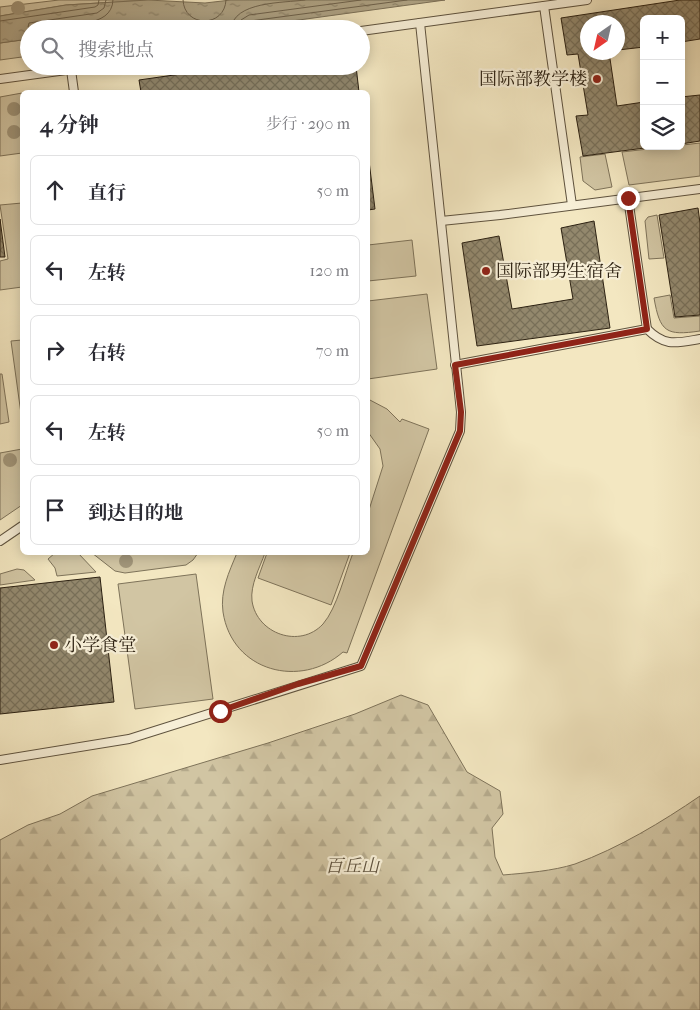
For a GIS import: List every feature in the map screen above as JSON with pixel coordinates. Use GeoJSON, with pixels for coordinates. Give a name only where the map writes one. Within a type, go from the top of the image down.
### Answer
{"type":"FeatureCollection","features":[{"type":"Feature","properties":{"kind":"lane"},"geometry":{"type":"LineString","coordinates":[[370,29],[586,0]]}},
{"type":"Feature","properties":{"kind":"lane"},"geometry":{"type":"LineString","coordinates":[[544,6],[572,205]]}},
{"type":"Feature","properties":{"kind":"lane"},"geometry":{"type":"LineString","coordinates":[[0,760],[129,739],[361,666],[460,431],[461,412],[420,23]]}},
{"type":"Feature","properties":{"kind":"lane"},"geometry":{"type":"LineString","coordinates":[[0,79],[32,75]]}},
{"type":"Feature","properties":{"kind":"lane"},"geometry":{"type":"LineString","coordinates":[[72,75],[74,90]]}},
{"type":"Feature","properties":{"kind":"lane"},"geometry":{"type":"LineString","coordinates":[[441,221],[700,189]]}},
{"type":"Feature","properties":{"kind":"lane"},"geometry":{"type":"LineString","coordinates":[[628,198],[647,329],[655,337],[671,344],[700,339]]}},
{"type":"Feature","properties":{"kind":"lane"},"geometry":{"type":"LineString","coordinates":[[455,365],[647,329]]}},
{"type":"Feature","properties":{"kind":"lane"},"geometry":{"type":"LineString","coordinates":[[0,540],[20,527]]}},
{"type":"Feature","properties":{"kind":"green space"},"geometry":{"type":"Polygon","coordinates":[[[59,0],[148,0],[66,5],[0,16],[0,7],[59,0]]]}},
{"type":"Feature","properties":{"kind":"green space"},"geometry":{"type":"Polygon","coordinates":[[[20,40],[20,57],[0,60],[0,43],[20,40]]]}},
{"type":"Feature","properties":{"kind":"green space"},"geometry":{"type":"Polygon","coordinates":[[[20,93],[20,153],[0,156],[0,97],[20,93]]]}},
{"type":"Feature","properties":{"kind":"green space"},"geometry":{"type":"Polygon","coordinates":[[[700,143],[700,176],[629,185],[622,152],[640,150],[685,150],[685,145],[700,143]]]}},
{"type":"Feature","properties":{"kind":"green space"},"geometry":{"type":"Polygon","coordinates":[[[605,154],[612,187],[595,190],[583,181],[580,157],[605,154]]]}},
{"type":"Feature","properties":{"kind":"green space"},"geometry":{"type":"Polygon","coordinates":[[[20,203],[20,287],[0,290],[0,261],[8,259],[0,205],[20,203]]]}},
{"type":"Feature","properties":{"kind":"green space"},"geometry":{"type":"Polygon","coordinates":[[[657,215],[664,258],[649,259],[645,221],[648,217],[657,215]]]}},
{"type":"Feature","properties":{"kind":"green space"},"geometry":{"type":"Polygon","coordinates":[[[412,240],[416,276],[370,281],[370,245],[412,240]]]}},
{"type":"Feature","properties":{"kind":"green space"},"geometry":{"type":"Polygon","coordinates":[[[427,294],[437,369],[370,379],[370,301],[427,294]]]}},
{"type":"Feature","properties":{"kind":"green space"},"geometry":{"type":"Polygon","coordinates":[[[670,295],[674,318],[700,316],[700,331],[672,332],[662,325],[654,298],[670,295]]]}},
{"type":"Feature","properties":{"kind":"green space"},"geometry":{"type":"Polygon","coordinates":[[[20,340],[20,406],[11,341],[20,340]]]}},
{"type":"Feature","properties":{"kind":"green space"},"geometry":{"type":"Polygon","coordinates":[[[0,374],[2,374],[9,422],[0,424],[0,374]]]}},
{"type":"Feature","properties":{"kind":"green space"},"geometry":{"type":"Polygon","coordinates":[[[370,400],[387,409],[400,422],[402,419],[429,429],[347,653],[343,652],[326,663],[308,670],[289,671],[271,668],[254,661],[240,649],[229,632],[223,612],[224,589],[236,555],[264,555],[252,589],[252,601],[262,622],[281,634],[303,636],[314,632],[323,624],[337,600],[352,555],[370,555],[370,507],[383,466],[380,449],[370,435],[370,400]]]}},
{"type":"Feature","properties":{"kind":"green space"},"geometry":{"type":"Polygon","coordinates":[[[20,449],[20,506],[0,520],[0,453],[20,449]]]}},
{"type":"Feature","properties":{"kind":"green space"},"geometry":{"type":"Polygon","coordinates":[[[53,555],[80,555],[96,572],[57,576],[55,568],[48,559],[53,555]]]}},
{"type":"Feature","properties":{"kind":"green space"},"geometry":{"type":"Polygon","coordinates":[[[95,555],[197,555],[186,565],[125,573],[115,571],[95,555]]]}},
{"type":"Feature","properties":{"kind":"green space"},"geometry":{"type":"Polygon","coordinates":[[[266,555],[349,555],[331,605],[258,578],[266,555]]]}},
{"type":"Feature","properties":{"kind":"green space"},"geometry":{"type":"Polygon","coordinates":[[[17,569],[24,570],[35,580],[0,585],[0,574],[17,569]]]}},
{"type":"Feature","properties":{"kind":"green space"},"geometry":{"type":"Polygon","coordinates":[[[196,574],[213,699],[135,709],[118,584],[196,574]]]}},
{"type":"Feature","properties":{"kind":"green space","name":"百丘山"},"geometry":{"type":"Polygon","coordinates":[[[401,695],[428,705],[467,772],[500,791],[503,814],[492,828],[495,857],[503,875],[558,868],[591,858],[640,834],[700,796],[700,1010],[0,1010],[0,840],[28,825],[60,814],[92,796],[268,743],[355,714],[401,695]]]}},
{"type":"Feature","properties":{"kind":"water"},"geometry":{"type":"Polygon","coordinates":[[[148,0],[205,3],[231,0],[445,0],[299,20],[20,20],[20,40],[0,43],[0,16],[66,5],[148,0]]]}},
{"type":"Feature","properties":{"kind":"building","name":"国际部教学楼"},"geometry":{"type":"Polygon","coordinates":[[[680,0],[700,0],[700,39],[685,41],[685,15],[640,15],[640,47],[625,49],[625,15],[581,15],[680,0]]]}},
{"type":"Feature","properties":{"kind":"building","name":"国际部教学楼"},"geometry":{"type":"Polygon","coordinates":[[[580,15],[580,60],[610,60],[617,106],[640,103],[640,149],[583,156],[576,116],[588,115],[578,54],[567,55],[561,18],[580,15]]]}},
{"type":"Feature","properties":{"kind":"building"},"geometry":{"type":"Polygon","coordinates":[[[174,75],[357,75],[359,90],[141,90],[139,80],[174,75]]]}},
{"type":"Feature","properties":{"kind":"building"},"geometry":{"type":"Polygon","coordinates":[[[700,95],[700,141],[685,143],[685,97],[700,95]]]}},
{"type":"Feature","properties":{"kind":"building"},"geometry":{"type":"Polygon","coordinates":[[[370,169],[375,209],[370,210],[370,169]]]}},
{"type":"Feature","properties":{"kind":"building"},"geometry":{"type":"Polygon","coordinates":[[[698,208],[700,223],[700,315],[675,317],[659,215],[698,208]]]}},
{"type":"Feature","properties":{"kind":"building"},"geometry":{"type":"Polygon","coordinates":[[[0,219],[5,257],[0,257],[0,219]]]}},
{"type":"Feature","properties":{"kind":"building","name":"国际部男生宿舍"},"geometry":{"type":"Polygon","coordinates":[[[594,221],[610,328],[477,346],[462,243],[499,236],[512,309],[573,299],[561,228],[594,221]]]}},
{"type":"Feature","properties":{"kind":"building","name":"小学食堂"},"geometry":{"type":"Polygon","coordinates":[[[100,577],[114,702],[0,714],[0,588],[100,577]]]}},
{"type":"Feature","properties":{"kind":"place","name":"国际部教学楼"},"geometry":{"type":"Point","coordinates":[597,79]}},
{"type":"Feature","properties":{"kind":"place","name":"国际部男生宿舍"},"geometry":{"type":"Point","coordinates":[486,271]}},
{"type":"Feature","properties":{"kind":"place","name":"小学食堂"},"geometry":{"type":"Point","coordinates":[54,645]}},
{"type":"Feature","properties":{"kind":"route"},"geometry":{"type":"LineString","coordinates":[[220,711],[298,684],[361,666],[460,431],[461,412],[455,365],[647,329],[628,198]]}}]}
